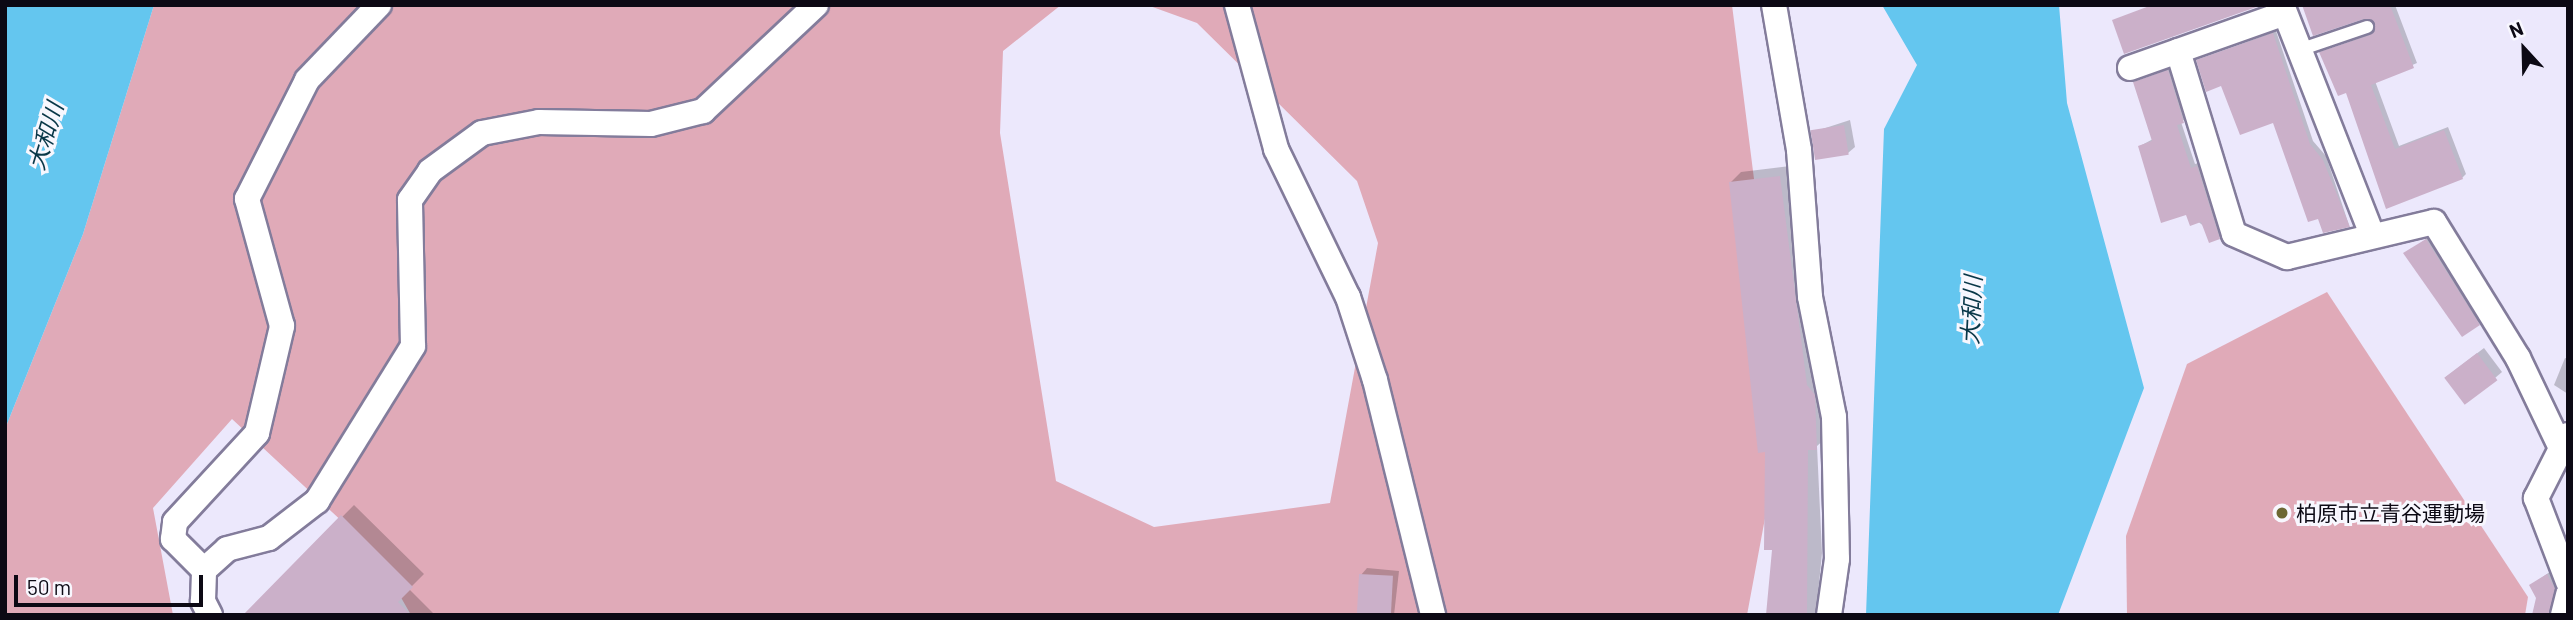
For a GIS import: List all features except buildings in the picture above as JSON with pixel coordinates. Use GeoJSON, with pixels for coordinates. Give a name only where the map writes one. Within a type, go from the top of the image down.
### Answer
{"type":"FeatureCollection","features":[{"type":"Feature","properties":{"kind":"street"},"geometry":{"type":"LineString","coordinates":[[204,570],[173,539],[175,522],[257,433],[282,326],[247,198],[307,80],[379,5]]}},
{"type":"Feature","properties":{"kind":"street"},"geometry":{"type":"LineString","coordinates":[[210,615],[203,601],[204,570],[227,549],[269,538],[317,501],[389,393],[414,346],[410,200],[430,171],[482,133],[539,122],[651,124],[704,111],[816,5]]}},
{"type":"Feature","properties":{"kind":"street"},"geometry":{"type":"LineString","coordinates":[[1237,5],[1276,149],[1348,298],[1375,380],[1433,615]]}},
{"type":"Feature","properties":{"kind":"street"},"geometry":{"type":"LineString","coordinates":[[1774,5],[1799,150],[1810,297],[1834,417],[1837,559],[1829,615]]}},
{"type":"Feature","properties":{"kind":"street"},"geometry":{"type":"LineString","coordinates":[[2130,68],[2283,9],[2372,235]]}},
{"type":"Feature","properties":{"kind":"street"},"geometry":{"type":"LineString","coordinates":[[2178,51],[2234,234],[2287,257],[2434,222],[2518,358],[2564,440],[2536,498],[2568,582]]}},
{"type":"Feature","properties":{"kind":"street"},"geometry":{"type":"LineString","coordinates":[[2563,615],[2568,595]]}},
{"type":"Feature","properties":{"kind":"lane"},"geometry":{"type":"LineString","coordinates":[[2300,50],[2367,27]]}},
{"type":"Feature","properties":{"kind":"shaded area"},"geometry":{"type":"Polygon","coordinates":[[[154,5],[1061,5],[1003,51],[1000,133],[1056,481],[1154,527],[1330,503],[1378,243],[1357,181],[1197,23],[1147,5],[1732,5],[1784,416],[1747,615],[411,615],[375,552],[232,419],[153,508],[173,615],[5,615],[5,429],[83,234],[154,5]]]}},
{"type":"Feature","properties":{"kind":"shaded area"},"geometry":{"type":"Polygon","coordinates":[[[2327,292],[2528,597],[2525,615],[2127,615],[2126,536],[2187,364],[2327,292]]]}},
{"type":"Feature","properties":{"kind":"water","name":"大和川"},"geometry":{"type":"Polygon","coordinates":[[[5,5],[154,5],[83,234],[5,429],[5,5]]]}},
{"type":"Feature","properties":{"kind":"water","name":"大和川"},"geometry":{"type":"Polygon","coordinates":[[[1882,5],[2059,5],[2067,103],[2144,388],[2058,615],[1866,615],[1884,129],[1917,65],[1882,5]]]}},
{"type":"Feature","properties":{"kind":"place","name":"柏原市立青谷運動場"},"geometry":{"type":"Point","coordinates":[2282,513]}}]}
